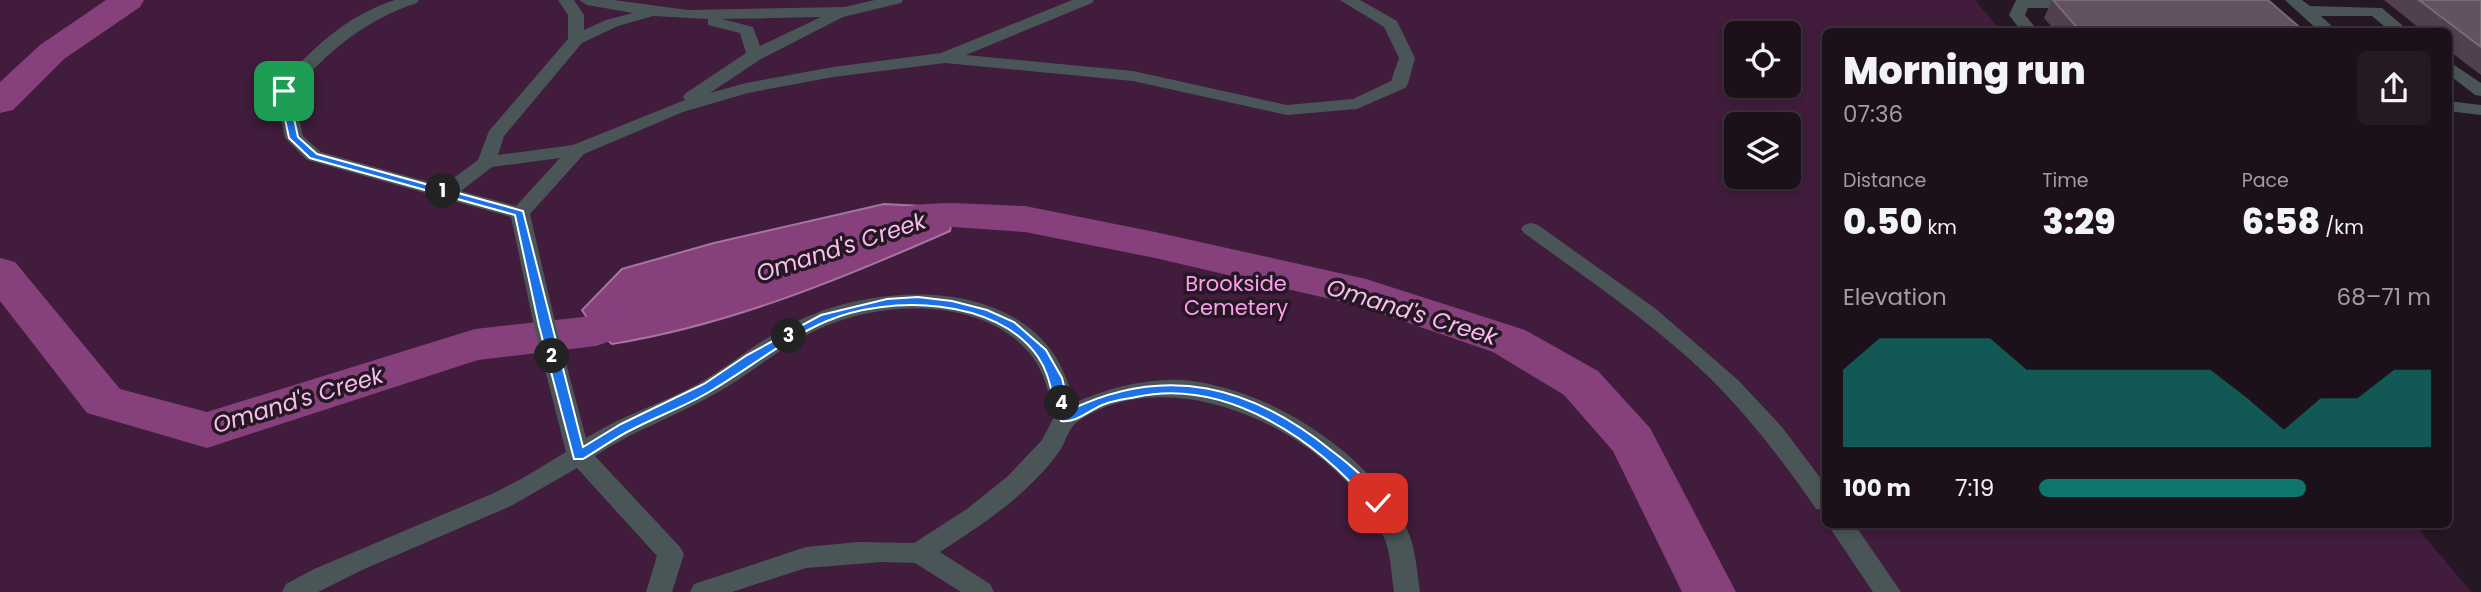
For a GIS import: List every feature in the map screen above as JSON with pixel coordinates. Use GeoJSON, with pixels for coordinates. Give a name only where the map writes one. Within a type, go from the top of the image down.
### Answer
{"type":"FeatureCollection","features":[{"type":"Feature","properties":{"kind":"street"},"geometry":{"type":"LineString","coordinates":[[411,0],[346,29],[311,59],[284,91],[294,138],[314,156],[520,214]]}},
{"type":"Feature","properties":{"kind":"street"},"geometry":{"type":"LineString","coordinates":[[566,0],[576,15],[576,40]]}},
{"type":"Feature","properties":{"kind":"street"},"geometry":{"type":"LineString","coordinates":[[587,0],[688,15],[844,12],[895,0]]}},
{"type":"Feature","properties":{"kind":"street"},"geometry":{"type":"LineString","coordinates":[[946,58],[1086,0]]}},
{"type":"Feature","properties":{"kind":"street"},"geometry":{"type":"LineString","coordinates":[[447,192],[486,162],[577,150],[677,107],[746,88],[821,74],[946,58],[1133,76],[1287,110],[1357,104],[1399,84],[1407,58],[1391,24],[1348,0]]}},
{"type":"Feature","properties":{"kind":"street"},"geometry":{"type":"LineString","coordinates":[[2028,28],[2017,15],[2022,3],[2090,3]]}},
{"type":"Feature","properties":{"kind":"street"},"geometry":{"type":"LineString","coordinates":[[2299,6],[2325,28]]}},
{"type":"Feature","properties":{"kind":"street"},"geometry":{"type":"LineString","coordinates":[[2299,6],[2375,11],[2397,28]]}},
{"type":"Feature","properties":{"kind":"street"},"geometry":{"type":"LineString","coordinates":[[486,162],[495,135],[576,40],[612,23],[655,12]]}},
{"type":"Feature","properties":{"kind":"street"},"geometry":{"type":"LineString","coordinates":[[677,107],[755,55],[844,12]]}},
{"type":"Feature","properties":{"kind":"street"},"geometry":{"type":"LineString","coordinates":[[688,15],[747,30],[755,55]]}},
{"type":"Feature","properties":{"kind":"street"},"geometry":{"type":"LineString","coordinates":[[2452,69],[2481,91]]}},
{"type":"Feature","properties":{"kind":"street"},"geometry":{"type":"LineString","coordinates":[[2452,106],[2481,110]]}},
{"type":"Feature","properties":{"kind":"street"},"geometry":{"type":"LineString","coordinates":[[520,214],[577,150]]}},
{"type":"Feature","properties":{"kind":"street"},"geometry":{"type":"LineString","coordinates":[[520,214],[544,326],[579,455],[671,554],[659,592]]}},
{"type":"Feature","properties":{"kind":"street"},"geometry":{"type":"LineString","coordinates":[[1531,229],[1631,303],[1713,369],[1766,423],[1822,498]]}},
{"type":"Feature","properties":{"kind":"street"},"geometry":{"type":"LineString","coordinates":[[295,592],[360,560],[485,509],[535,483],[625,427],[709,387],[751,358],[825,317],[887,302],[918,301],[952,305],[982,313],[1010,325],[1042,353],[1056,378],[1066,418]]}},
{"type":"Feature","properties":{"kind":"street"},"geometry":{"type":"LineString","coordinates":[[918,553],[995,502],[1028,471],[1052,443],[1066,418],[1102,400],[1146,390],[1195,389],[1238,401],[1276,419],[1310,440],[1355,476],[1378,503],[1395,531],[1407,592]]}},
{"type":"Feature","properties":{"kind":"street"},"geometry":{"type":"LineString","coordinates":[[1843,528],[1888,592]]}},
{"type":"Feature","properties":{"kind":"street"},"geometry":{"type":"LineString","coordinates":[[703,592],[776,566],[819,555],[858,551],[918,553],[941,564],[981,592]]}},
{"type":"Feature","properties":{"kind":"green space","name":"Brookside Cemetery"},"geometry":{"type":"Polygon","coordinates":[[[0,0],[1975,0],[1998,28],[1822,28],[1822,528],[2418,528],[2471,592],[0,592],[0,0]]]}},
{"type":"Feature","properties":{"kind":"water"},"geometry":{"type":"Polygon","coordinates":[[[884,204],[943,207],[953,215],[950,231],[826,283],[742,313],[656,336],[612,344],[596,331],[582,310],[622,269],[714,243],[884,204]]]}},
{"type":"Feature","properties":{"kind":"building"},"geometry":{"type":"Polygon","coordinates":[[[2053,0],[2268,0],[2300,28],[2078,28],[2053,0]]]}},
{"type":"Feature","properties":{"kind":"building"},"geometry":{"type":"Polygon","coordinates":[[[2419,0],[2481,0],[2481,47],[2419,0]]]}},
{"type":"Feature","properties":{"kind":"waterway","name":"Omand's Creek"},"geometry":{"type":"LineString","coordinates":[[0,102],[52,52],[128,0]]}},
{"type":"Feature","properties":{"kind":"waterway","name":"Omand's Creek"},"geometry":{"type":"LineString","coordinates":[[894,225],[915,218],[953,215],[1025,219],[1155,245],[1366,293],[1509,341],[1581,383],[1633,441],[1709,592]]}},
{"type":"Feature","properties":{"kind":"waterway","name":"Omand's Creek"},"geometry":{"type":"LineString","coordinates":[[0,272],[104,401],[207,430],[475,345],[596,331],[653,311]]}},
{"type":"Feature","properties":{"kind":"route"},"geometry":{"type":"LineString","coordinates":[[284,91],[294,138],[314,156],[520,214],[544,326],[579,455],[625,427],[709,387],[751,358],[825,317],[887,302],[918,301],[952,305],[982,313],[1010,325],[1028,338],[1042,353],[1056,378],[1066,418],[1102,400],[1146,390],[1195,389],[1238,401],[1276,419],[1310,440],[1355,476],[1378,503]]}}]}
